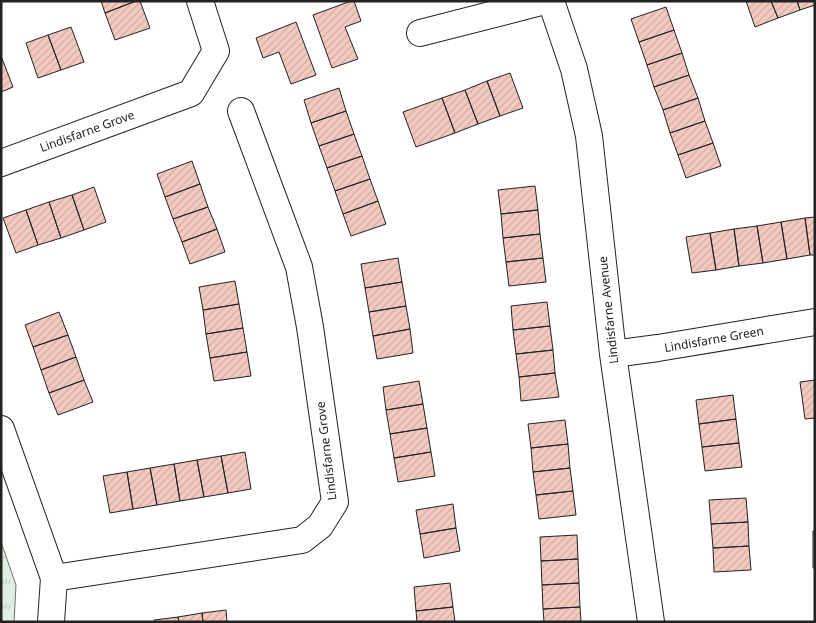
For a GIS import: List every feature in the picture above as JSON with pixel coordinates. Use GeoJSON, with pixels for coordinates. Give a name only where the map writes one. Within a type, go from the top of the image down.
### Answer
{"type":"FeatureCollection","features":[{"type":"Feature","properties":{"kind":"street","name":"Lindisfarne Grove"},"geometry":{"type":"LineString","coordinates":[[1,163],[191,93],[216,51],[200,1]]}},
{"type":"Feature","properties":{"kind":"street"},"geometry":{"type":"LineString","coordinates":[[420,33],[545,1]]}},
{"type":"Feature","properties":{"kind":"street","name":"Lindisfarne Avenue"},"geometry":{"type":"LineString","coordinates":[[551,1],[574,69],[589,136],[613,354],[650,622]]}},
{"type":"Feature","properties":{"kind":"street","name":"Lindisfarne Grove"},"geometry":{"type":"LineString","coordinates":[[54,578],[302,540],[320,526],[335,502],[310,327],[299,267],[242,111]]}},
{"type":"Feature","properties":{"kind":"street","name":"Lindisfarne Green"},"geometry":{"type":"LineString","coordinates":[[613,354],[815,322]]}},
{"type":"Feature","properties":{"kind":"street"},"geometry":{"type":"LineString","coordinates":[[1,429],[54,578],[51,622]]}},
{"type":"Feature","properties":{"kind":"green space"},"geometry":{"type":"Polygon","coordinates":[[[1,542],[16,585],[14,622],[1,622],[1,542]]]}},
{"type":"Feature","properties":{"kind":"building"},"geometry":{"type":"Polygon","coordinates":[[[101,1],[136,1],[105,13],[101,1]]]}},
{"type":"Feature","properties":{"kind":"building"},"geometry":{"type":"Polygon","coordinates":[[[140,1],[150,28],[115,40],[105,13],[140,1]]]}},
{"type":"Feature","properties":{"kind":"building"},"geometry":{"type":"Polygon","coordinates":[[[354,1],[361,21],[345,27],[358,59],[332,68],[313,15],[354,1]]]}},
{"type":"Feature","properties":{"kind":"building"},"geometry":{"type":"Polygon","coordinates":[[[746,1],[771,1],[778,18],[755,27],[746,1]]]}},
{"type":"Feature","properties":{"kind":"building"},"geometry":{"type":"Polygon","coordinates":[[[771,1],[797,1],[800,10],[778,18],[771,1]]]}},
{"type":"Feature","properties":{"kind":"building"},"geometry":{"type":"Polygon","coordinates":[[[797,1],[815,1],[815,5],[800,10],[797,1]]]}},
{"type":"Feature","properties":{"kind":"building"},"geometry":{"type":"Polygon","coordinates":[[[666,7],[674,30],[639,42],[631,19],[666,7]]]}},
{"type":"Feature","properties":{"kind":"building"},"geometry":{"type":"Polygon","coordinates":[[[296,22],[316,75],[291,84],[279,52],[263,58],[256,38],[296,22]]]}},
{"type":"Feature","properties":{"kind":"building"},"geometry":{"type":"Polygon","coordinates":[[[71,27],[84,62],[61,70],[48,35],[71,27]]]}},
{"type":"Feature","properties":{"kind":"building"},"geometry":{"type":"Polygon","coordinates":[[[674,30],[682,53],[647,65],[639,42],[674,30]]]}},
{"type":"Feature","properties":{"kind":"building"},"geometry":{"type":"Polygon","coordinates":[[[48,35],[61,70],[38,78],[26,43],[48,35]]]}},
{"type":"Feature","properties":{"kind":"building"},"geometry":{"type":"Polygon","coordinates":[[[682,53],[689,75],[654,87],[647,65],[682,53]]]}},
{"type":"Feature","properties":{"kind":"building"},"geometry":{"type":"Polygon","coordinates":[[[1,56],[13,87],[1,92],[1,56]]]}},
{"type":"Feature","properties":{"kind":"building"},"geometry":{"type":"Polygon","coordinates":[[[510,73],[523,108],[500,116],[487,81],[510,73]]]}},
{"type":"Feature","properties":{"kind":"building"},"geometry":{"type":"Polygon","coordinates":[[[689,75],[698,98],[663,110],[654,87],[689,75]]]}},
{"type":"Feature","properties":{"kind":"building"},"geometry":{"type":"Polygon","coordinates":[[[487,81],[500,116],[478,124],[465,90],[487,81]]]}},
{"type":"Feature","properties":{"kind":"building"},"geometry":{"type":"Polygon","coordinates":[[[339,88],[346,111],[311,123],[304,100],[339,88]]]}},
{"type":"Feature","properties":{"kind":"building"},"geometry":{"type":"Polygon","coordinates":[[[465,90],[478,124],[455,133],[442,98],[465,90]]]}},
{"type":"Feature","properties":{"kind":"building"},"geometry":{"type":"Polygon","coordinates":[[[442,98],[455,133],[416,147],[403,112],[442,98]]]}},
{"type":"Feature","properties":{"kind":"building"},"geometry":{"type":"Polygon","coordinates":[[[698,98],[705,121],[670,133],[663,110],[698,98]]]}},
{"type":"Feature","properties":{"kind":"building"},"geometry":{"type":"Polygon","coordinates":[[[346,111],[354,134],[319,146],[311,123],[346,111]]]}},
{"type":"Feature","properties":{"kind":"building"},"geometry":{"type":"Polygon","coordinates":[[[705,121],[713,143],[678,155],[670,133],[705,121]]]}},
{"type":"Feature","properties":{"kind":"building"},"geometry":{"type":"Polygon","coordinates":[[[354,134],[362,156],[327,168],[319,146],[354,134]]]}},
{"type":"Feature","properties":{"kind":"building"},"geometry":{"type":"Polygon","coordinates":[[[713,143],[721,166],[686,178],[678,155],[713,143]]]}},
{"type":"Feature","properties":{"kind":"building"},"geometry":{"type":"Polygon","coordinates":[[[362,156],[370,179],[335,191],[327,168],[362,156]]]}},
{"type":"Feature","properties":{"kind":"building"},"geometry":{"type":"Polygon","coordinates":[[[192,161],[200,184],[165,197],[157,174],[192,161]]]}},
{"type":"Feature","properties":{"kind":"building"},"geometry":{"type":"Polygon","coordinates":[[[370,179],[378,201],[343,214],[335,191],[370,179]]]}},
{"type":"Feature","properties":{"kind":"building"},"geometry":{"type":"Polygon","coordinates":[[[200,184],[208,207],[173,219],[165,197],[200,184]]]}},
{"type":"Feature","properties":{"kind":"building"},"geometry":{"type":"Polygon","coordinates":[[[535,186],[538,210],[501,214],[498,190],[535,186]]]}},
{"type":"Feature","properties":{"kind":"building"},"geometry":{"type":"Polygon","coordinates":[[[94,187],[106,222],[84,230],[72,195],[94,187]]]}},
{"type":"Feature","properties":{"kind":"building"},"geometry":{"type":"Polygon","coordinates":[[[72,195],[84,230],[61,238],[49,202],[72,195]]]}},
{"type":"Feature","properties":{"kind":"building"},"geometry":{"type":"Polygon","coordinates":[[[378,201],[386,224],[351,236],[343,214],[378,201]]]}},
{"type":"Feature","properties":{"kind":"building"},"geometry":{"type":"Polygon","coordinates":[[[49,202],[61,238],[38,245],[26,210],[49,202]]]}},
{"type":"Feature","properties":{"kind":"building"},"geometry":{"type":"Polygon","coordinates":[[[208,207],[217,229],[182,242],[173,219],[208,207]]]}},
{"type":"Feature","properties":{"kind":"building"},"geometry":{"type":"Polygon","coordinates":[[[26,210],[38,245],[16,253],[3,218],[26,210]]]}},
{"type":"Feature","properties":{"kind":"building"},"geometry":{"type":"Polygon","coordinates":[[[538,210],[540,234],[503,238],[501,214],[538,210]]]}},
{"type":"Feature","properties":{"kind":"building"},"geometry":{"type":"Polygon","coordinates":[[[815,217],[815,255],[810,255],[805,218],[815,217]]]}},
{"type":"Feature","properties":{"kind":"building"},"geometry":{"type":"Polygon","coordinates":[[[805,218],[810,255],[787,259],[781,222],[805,218]]]}},
{"type":"Feature","properties":{"kind":"building"},"geometry":{"type":"Polygon","coordinates":[[[781,222],[787,259],[763,263],[757,226],[781,222]]]}},
{"type":"Feature","properties":{"kind":"building"},"geometry":{"type":"Polygon","coordinates":[[[757,226],[763,263],[739,266],[734,229],[757,226]]]}},
{"type":"Feature","properties":{"kind":"building"},"geometry":{"type":"Polygon","coordinates":[[[217,229],[225,252],[190,264],[182,242],[217,229]]]}},
{"type":"Feature","properties":{"kind":"building"},"geometry":{"type":"Polygon","coordinates":[[[734,229],[739,266],[716,270],[710,233],[734,229]]]}},
{"type":"Feature","properties":{"kind":"building"},"geometry":{"type":"Polygon","coordinates":[[[710,233],[716,270],[692,273],[686,237],[710,233]]]}},
{"type":"Feature","properties":{"kind":"building"},"geometry":{"type":"Polygon","coordinates":[[[540,234],[543,258],[506,262],[503,238],[540,234]]]}},
{"type":"Feature","properties":{"kind":"building"},"geometry":{"type":"Polygon","coordinates":[[[398,258],[402,282],[365,288],[361,264],[398,258]]]}},
{"type":"Feature","properties":{"kind":"building"},"geometry":{"type":"Polygon","coordinates":[[[543,258],[546,282],[509,286],[506,262],[543,258]]]}},
{"type":"Feature","properties":{"kind":"building"},"geometry":{"type":"Polygon","coordinates":[[[235,281],[239,304],[203,310],[199,287],[235,281]]]}},
{"type":"Feature","properties":{"kind":"building"},"geometry":{"type":"Polygon","coordinates":[[[402,282],[406,306],[369,312],[365,288],[402,282]]]}},
{"type":"Feature","properties":{"kind":"building"},"geometry":{"type":"Polygon","coordinates":[[[547,302],[550,326],[513,330],[511,306],[547,302]]]}},
{"type":"Feature","properties":{"kind":"building"},"geometry":{"type":"Polygon","coordinates":[[[239,304],[243,328],[206,334],[203,310],[239,304]]]}},
{"type":"Feature","properties":{"kind":"building"},"geometry":{"type":"Polygon","coordinates":[[[406,306],[410,329],[373,336],[369,312],[406,306]]]}},
{"type":"Feature","properties":{"kind":"building"},"geometry":{"type":"Polygon","coordinates":[[[59,312],[68,335],[33,347],[25,325],[59,312]]]}},
{"type":"Feature","properties":{"kind":"building"},"geometry":{"type":"Polygon","coordinates":[[[550,326],[553,350],[516,354],[513,330],[550,326]]]}},
{"type":"Feature","properties":{"kind":"building"},"geometry":{"type":"Polygon","coordinates":[[[243,328],[247,352],[210,358],[206,334],[243,328]]]}},
{"type":"Feature","properties":{"kind":"building"},"geometry":{"type":"Polygon","coordinates":[[[410,329],[413,353],[377,359],[373,336],[410,329]]]}},
{"type":"Feature","properties":{"kind":"building"},"geometry":{"type":"Polygon","coordinates":[[[68,335],[76,357],[41,370],[33,347],[68,335]]]}},
{"type":"Feature","properties":{"kind":"building"},"geometry":{"type":"Polygon","coordinates":[[[553,350],[555,373],[519,377],[516,354],[553,350]]]}},
{"type":"Feature","properties":{"kind":"building"},"geometry":{"type":"Polygon","coordinates":[[[247,352],[251,376],[214,381],[210,358],[247,352]]]}},
{"type":"Feature","properties":{"kind":"building"},"geometry":{"type":"Polygon","coordinates":[[[76,357],[84,380],[49,393],[41,370],[76,357]]]}},
{"type":"Feature","properties":{"kind":"building"},"geometry":{"type":"Polygon","coordinates":[[[555,373],[559,397],[521,401],[519,377],[555,373]]]}},
{"type":"Feature","properties":{"kind":"building"},"geometry":{"type":"Polygon","coordinates":[[[84,380],[93,402],[58,415],[49,393],[84,380]]]}},
{"type":"Feature","properties":{"kind":"building"},"geometry":{"type":"Polygon","coordinates":[[[815,380],[815,418],[805,419],[800,382],[815,380]]]}},
{"type":"Feature","properties":{"kind":"building"},"geometry":{"type":"Polygon","coordinates":[[[419,381],[423,404],[386,410],[383,387],[419,381]]]}},
{"type":"Feature","properties":{"kind":"building"},"geometry":{"type":"Polygon","coordinates":[[[733,395],[736,419],[699,424],[696,400],[733,395]]]}},
{"type":"Feature","properties":{"kind":"building"},"geometry":{"type":"Polygon","coordinates":[[[423,404],[427,428],[390,434],[386,410],[423,404]]]}},
{"type":"Feature","properties":{"kind":"building"},"geometry":{"type":"Polygon","coordinates":[[[736,419],[739,443],[702,447],[699,424],[736,419]]]}},
{"type":"Feature","properties":{"kind":"building"},"geometry":{"type":"Polygon","coordinates":[[[565,420],[568,444],[531,448],[528,424],[565,420]]]}},
{"type":"Feature","properties":{"kind":"building"},"geometry":{"type":"Polygon","coordinates":[[[427,428],[431,452],[394,458],[390,434],[427,428]]]}},
{"type":"Feature","properties":{"kind":"building"},"geometry":{"type":"Polygon","coordinates":[[[739,443],[742,467],[705,471],[702,447],[739,443]]]}},
{"type":"Feature","properties":{"kind":"building"},"geometry":{"type":"Polygon","coordinates":[[[568,444],[570,468],[533,472],[531,448],[568,444]]]}},
{"type":"Feature","properties":{"kind":"building"},"geometry":{"type":"Polygon","coordinates":[[[245,452],[251,489],[228,493],[221,456],[245,452]]]}},
{"type":"Feature","properties":{"kind":"building"},"geometry":{"type":"Polygon","coordinates":[[[431,452],[435,476],[398,482],[394,458],[431,452]]]}},
{"type":"Feature","properties":{"kind":"building"},"geometry":{"type":"Polygon","coordinates":[[[221,456],[228,493],[204,497],[197,460],[221,456]]]}},
{"type":"Feature","properties":{"kind":"building"},"geometry":{"type":"Polygon","coordinates":[[[197,460],[204,497],[180,501],[174,464],[197,460]]]}},
{"type":"Feature","properties":{"kind":"building"},"geometry":{"type":"Polygon","coordinates":[[[174,464],[180,501],[157,505],[150,468],[174,464]]]}},
{"type":"Feature","properties":{"kind":"building"},"geometry":{"type":"Polygon","coordinates":[[[150,468],[157,505],[133,509],[127,472],[150,468]]]}},
{"type":"Feature","properties":{"kind":"building"},"geometry":{"type":"Polygon","coordinates":[[[570,468],[573,491],[536,495],[533,472],[570,468]]]}},
{"type":"Feature","properties":{"kind":"building"},"geometry":{"type":"Polygon","coordinates":[[[127,472],[133,509],[110,513],[103,476],[127,472]]]}},
{"type":"Feature","properties":{"kind":"building"},"geometry":{"type":"Polygon","coordinates":[[[573,491],[576,515],[539,519],[536,495],[573,491]]]}},
{"type":"Feature","properties":{"kind":"building"},"geometry":{"type":"Polygon","coordinates":[[[746,498],[748,522],[711,524],[709,500],[746,498]]]}},
{"type":"Feature","properties":{"kind":"building"},"geometry":{"type":"Polygon","coordinates":[[[453,504],[456,528],[420,534],[416,510],[453,504]]]}},
{"type":"Feature","properties":{"kind":"building"},"geometry":{"type":"Polygon","coordinates":[[[748,522],[749,546],[713,548],[711,524],[748,522]]]}},
{"type":"Feature","properties":{"kind":"building"},"geometry":{"type":"Polygon","coordinates":[[[456,528],[460,551],[424,558],[420,534],[456,528]]]}},
{"type":"Feature","properties":{"kind":"building"},"geometry":{"type":"Polygon","coordinates":[[[813,531],[815,531],[815,568],[813,568],[813,531]]]}},
{"type":"Feature","properties":{"kind":"building"},"geometry":{"type":"Polygon","coordinates":[[[577,535],[578,559],[541,561],[540,537],[577,535]]]}},
{"type":"Feature","properties":{"kind":"building"},"geometry":{"type":"Polygon","coordinates":[[[749,546],[751,570],[714,572],[713,548],[749,546]]]}},
{"type":"Feature","properties":{"kind":"building"},"geometry":{"type":"Polygon","coordinates":[[[578,559],[579,583],[542,585],[541,561],[578,559]]]}},
{"type":"Feature","properties":{"kind":"building"},"geometry":{"type":"Polygon","coordinates":[[[450,583],[453,607],[416,611],[414,587],[450,583]]]}},
{"type":"Feature","properties":{"kind":"building"},"geometry":{"type":"Polygon","coordinates":[[[579,583],[580,607],[543,609],[542,585],[579,583]]]}},
{"type":"Feature","properties":{"kind":"building"},"geometry":{"type":"Polygon","coordinates":[[[453,607],[455,622],[417,622],[416,611],[453,607]]]}},
{"type":"Feature","properties":{"kind":"building"},"geometry":{"type":"Polygon","coordinates":[[[580,607],[581,622],[544,622],[543,609],[580,607]]]}},
{"type":"Feature","properties":{"kind":"building"},"geometry":{"type":"Polygon","coordinates":[[[226,610],[227,622],[203,622],[202,613],[226,610]]]}},
{"type":"Feature","properties":{"kind":"building"},"geometry":{"type":"Polygon","coordinates":[[[202,613],[203,622],[179,622],[178,617],[202,613]]]}},
{"type":"Feature","properties":{"kind":"building"},"geometry":{"type":"Polygon","coordinates":[[[178,617],[179,622],[154,622],[154,620],[178,617]]]}}]}
